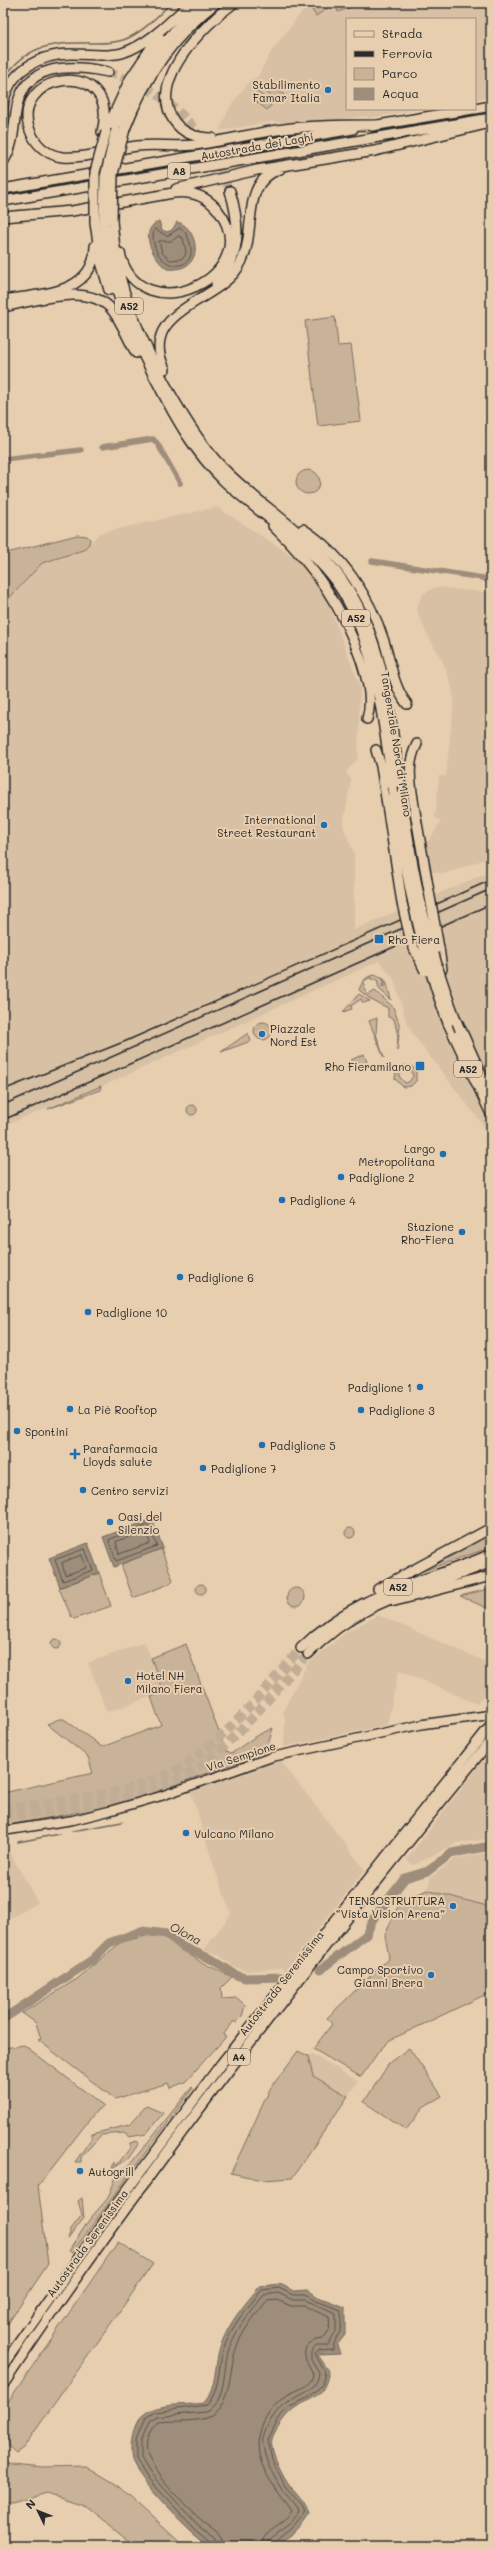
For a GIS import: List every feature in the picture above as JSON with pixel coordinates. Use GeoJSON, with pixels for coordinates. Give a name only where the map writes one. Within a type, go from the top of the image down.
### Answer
{"type":"FeatureCollection","features":[{"type":"Feature","properties":{"kind":"highway","name":"Tangenziale Nord di Milano"},"geometry":{"type":"LineString","coordinates":[[203,3],[173,32],[152,59],[135,87],[105,177],[104,222],[108,256],[118,300],[133,335],[163,386],[188,438],[209,465],[239,494],[287,531],[318,559],[342,592],[361,629],[379,693],[410,895],[426,961],[448,1023],[491,1114]]}},
{"type":"Feature","properties":{"kind":"highway","name":"Tangenziale Nord di Milano"},"geometry":{"type":"LineString","coordinates":[[104,222],[111,199],[121,130],[161,60],[194,21],[216,3]]}},
{"type":"Feature","properties":{"kind":"highway"},"geometry":{"type":"LineString","coordinates":[[234,3],[210,23],[182,56],[170,82],[168,106],[174,122],[194,136],[210,138],[259,134]]}},
{"type":"Feature","properties":{"kind":"highway"},"geometry":{"type":"LineString","coordinates":[[104,132],[130,78],[145,53],[188,5]]}},
{"type":"Feature","properties":{"kind":"highway"},"geometry":{"type":"LineString","coordinates":[[3,140],[3,107],[6,95],[15,78],[29,64],[64,54],[106,55],[125,52],[145,42],[188,5]]}},
{"type":"Feature","properties":{"kind":"highway"},"geometry":{"type":"LineString","coordinates":[[3,162],[12,144],[19,99],[36,78],[50,69],[64,66],[88,67],[108,72]]}},
{"type":"Feature","properties":{"kind":"highway"},"geometry":{"type":"LineString","coordinates":[[3,217],[78,210],[146,198],[190,192],[203,197],[216,209],[226,227],[228,244],[221,267],[208,281],[192,290],[173,293],[155,291],[141,284],[129,273],[104,222],[93,206],[96,166],[104,132],[105,117],[102,103],[94,90],[81,82],[70,79],[52,82],[41,89],[31,103],[28,118],[32,136],[45,150],[60,156],[71,157],[141,146],[196,145],[296,128],[377,125]]}},
{"type":"Feature","properties":{"kind":"highway","name":"Autostrada dei Laghi"},"geometry":{"type":"LineString","coordinates":[[476,109],[491,106]]}},
{"type":"Feature","properties":{"kind":"highway","name":"Autostrada dei Laghi"},"geometry":{"type":"LineString","coordinates":[[3,189],[468,110]]}},
{"type":"Feature","properties":{"kind":"highway","name":"Autostrada dei Laghi"},"geometry":{"type":"LineString","coordinates":[[3,201],[491,118]]}},
{"type":"Feature","properties":{"kind":"highway"},"geometry":{"type":"LineString","coordinates":[[146,198],[228,176],[375,151],[491,123]]}},
{"type":"Feature","properties":{"kind":"highway"},"geometry":{"type":"LineString","coordinates":[[188,305],[217,289],[232,276],[242,263],[249,242],[252,200],[262,180],[279,170],[316,161]]}},
{"type":"Feature","properties":{"kind":"highway"},"geometry":{"type":"LineString","coordinates":[[185,418],[162,362],[160,344],[163,329],[169,320],[220,280],[233,257],[238,231],[236,210],[230,191]]}},
{"type":"Feature","properties":{"kind":"highway"},"geometry":{"type":"LineString","coordinates":[[3,300],[59,291],[81,280],[89,271],[104,222]]}},
{"type":"Feature","properties":{"kind":"highway"},"geometry":{"type":"LineString","coordinates":[[104,222],[106,281],[136,353]]}},
{"type":"Feature","properties":{"kind":"highway"},"geometry":{"type":"LineString","coordinates":[[3,307],[71,295],[94,297],[112,311],[136,353],[163,386],[185,418]]}},
{"type":"Feature","properties":{"kind":"highway","name":"Tangenziale Nord di Milano"},"geometry":{"type":"LineString","coordinates":[[185,418],[220,466],[308,540],[334,567],[358,606],[372,638],[386,696],[418,896],[433,957],[460,1030],[491,1096]]}},
{"type":"Feature","properties":{"kind":"highway"},"geometry":{"type":"LineString","coordinates":[[239,494],[283,536],[321,579],[342,614],[364,670],[370,700],[367,719]]}},
{"type":"Feature","properties":{"kind":"highway"},"geometry":{"type":"LineString","coordinates":[[276,512],[321,541],[338,558],[364,596],[388,655],[397,689],[407,704]]}},
{"type":"Feature","properties":{"kind":"highway"},"geometry":{"type":"LineString","coordinates":[[417,744],[411,754],[409,766],[414,806],[425,877],[437,932],[442,968],[460,1030]]}},
{"type":"Feature","properties":{"kind":"highway"},"geometry":{"type":"LineString","coordinates":[[376,750],[381,766],[399,887],[412,942],[434,998],[448,1023]]}},
{"type":"Feature","properties":{"kind":"highway"},"geometry":{"type":"LineString","coordinates":[[313,1637],[344,1608],[491,1527]]}},
{"type":"Feature","properties":{"kind":"highway","name":"A52"},"geometry":{"type":"LineString","coordinates":[[491,1554],[373,1597],[339,1616],[313,1637],[305,1651],[337,1628],[385,1599],[491,1562]]}},
{"type":"Feature","properties":{"kind":"highway"},"geometry":{"type":"LineString","coordinates":[[337,1628],[391,1602],[465,1584],[491,1575]]}},
{"type":"Feature","properties":{"kind":"highway","name":"Autostrada Serenissima"},"geometry":{"type":"LineString","coordinates":[[3,2365],[114,2209],[221,2064],[491,1725]]}},
{"type":"Feature","properties":{"kind":"highway","name":"Autostrada Serenissima"},"geometry":{"type":"LineString","coordinates":[[3,2385],[102,2242],[229,2070],[314,1960],[491,1740]]}},
{"type":"Feature","properties":{"kind":"main road","name":"Via Sempione"},"geometry":{"type":"LineString","coordinates":[[3,1831],[73,1820],[114,1809],[161,1796],[272,1757],[424,1724],[489,1715]]}},
{"type":"Feature","properties":{"kind":"shaded area"},"geometry":{"type":"Polygon","coordinates":[[[309,3],[491,3],[491,97],[476,100],[476,18],[346,18],[346,110],[415,110],[369,118],[365,116],[310,123],[271,122],[219,131],[230,107],[251,79],[257,78],[272,50],[309,3]]]}},
{"type":"Feature","properties":{"kind":"shaded area"},"geometry":{"type":"Polygon","coordinates":[[[217,507],[300,561],[323,589],[360,687],[358,759],[346,772],[351,780],[343,826],[354,853],[354,930],[491,871],[491,1135],[414,1036],[406,1021],[394,979],[379,961],[107,1084],[3,1126],[3,605],[42,563],[83,550],[100,533],[217,507]]]}},
{"type":"Feature","properties":{"kind":"shaded area"},"geometry":{"type":"Polygon","coordinates":[[[436,587],[491,593],[491,857],[444,874],[427,870],[415,873],[419,850],[430,839],[441,821],[435,818],[439,776],[446,776],[454,701],[452,686],[443,662],[426,632],[417,611],[418,604],[423,594],[436,587]]]}},
{"type":"Feature","properties":{"kind":"shaded area"},"geometry":{"type":"Polygon","coordinates":[[[378,1615],[491,1664],[491,1691],[486,1693],[477,1704],[399,1670],[387,1725],[284,1747],[285,1719],[283,1711],[308,1663],[348,1631],[378,1615]]]}},
{"type":"Feature","properties":{"kind":"shaded area","name":"Hotel NH Milano Fiera"},"geometry":{"type":"Polygon","coordinates":[[[145,1642],[164,1692],[107,1712],[88,1663],[145,1642]]]}},
{"type":"Feature","properties":{"kind":"shaded area"},"geometry":{"type":"Polygon","coordinates":[[[491,1750],[491,1839],[457,1843],[414,1865],[406,1860],[491,1750]]]}},
{"type":"Feature","properties":{"kind":"shaded area"},"geometry":{"type":"Polygon","coordinates":[[[278,1757],[365,1870],[285,1971],[281,1968],[246,1971],[234,1967],[219,1955],[204,1950],[231,1914],[215,1870],[190,1789],[278,1757]]]}},
{"type":"Feature","properties":{"kind":"shaded area"},"geometry":{"type":"Polygon","coordinates":[[[3,1840],[38,1903],[3,1922],[3,1840]]]}},
{"type":"Feature","properties":{"kind":"shaded area"},"geometry":{"type":"Polygon","coordinates":[[[491,1852],[491,1907],[427,1890],[431,1877],[455,1859],[491,1852]]]}},
{"type":"Feature","properties":{"kind":"shaded area"},"geometry":{"type":"Polygon","coordinates":[[[312,2054],[358,2081],[348,2096],[313,2076],[308,2056],[312,2054]]]}},
{"type":"Feature","properties":{"kind":"green space"},"geometry":{"type":"Polygon","coordinates":[[[323,3],[328,8],[316,16],[312,10],[323,3]]]}},
{"type":"Feature","properties":{"kind":"green space"},"geometry":{"type":"Polygon","coordinates":[[[335,3],[362,3],[338,12],[335,3]]]}},
{"type":"Feature","properties":{"kind":"green space"},"geometry":{"type":"Polygon","coordinates":[[[270,84],[284,95],[279,102],[265,91],[270,84]]]}},
{"type":"Feature","properties":{"kind":"green space"},"geometry":{"type":"Polygon","coordinates":[[[258,92],[272,104],[267,110],[253,99],[258,92]]]}},
{"type":"Feature","properties":{"kind":"green space"},"geometry":{"type":"Polygon","coordinates":[[[335,317],[338,346],[351,345],[361,421],[318,426],[305,321],[335,317]]]}},
{"type":"Feature","properties":{"kind":"green space"},"geometry":{"type":"Polygon","coordinates":[[[308,470],[316,474],[320,482],[316,490],[308,494],[300,490],[296,482],[300,474],[308,470]]]}},
{"type":"Feature","properties":{"kind":"green space"},"geometry":{"type":"Polygon","coordinates":[[[77,535],[87,536],[90,539],[89,544],[83,550],[42,563],[3,605],[3,554],[77,535]]]}},
{"type":"Feature","properties":{"kind":"green space"},"geometry":{"type":"Polygon","coordinates":[[[375,975],[384,979],[387,984],[391,1000],[379,989],[377,980],[371,980],[371,977],[364,981],[364,989],[368,995],[375,991],[393,1007],[400,1026],[397,1051],[398,1036],[394,1019],[388,1017],[388,1008],[373,1001],[359,990],[364,980],[375,975]]]}},
{"type":"Feature","properties":{"kind":"green space"},"geometry":{"type":"Polygon","coordinates":[[[359,994],[370,1001],[363,1003],[361,999],[351,1006],[352,1009],[343,1012],[359,994]]]}},
{"type":"Feature","properties":{"kind":"green space"},"geometry":{"type":"Polygon","coordinates":[[[377,1018],[376,1034],[384,1058],[369,1021],[377,1018]]]}},
{"type":"Feature","properties":{"kind":"green space"},"geometry":{"type":"Polygon","coordinates":[[[263,1022],[269,1025],[272,1031],[269,1037],[263,1040],[257,1037],[254,1031],[257,1025],[263,1022]]]}},
{"type":"Feature","properties":{"kind":"green space"},"geometry":{"type":"Polygon","coordinates":[[[248,1033],[251,1041],[221,1052],[248,1033]]]}},
{"type":"Feature","properties":{"kind":"green space"},"geometry":{"type":"Polygon","coordinates":[[[364,1054],[367,1062],[349,1070],[351,1060],[364,1054]]]}},
{"type":"Feature","properties":{"kind":"green space"},"geometry":{"type":"Polygon","coordinates":[[[402,1065],[411,1066],[416,1070],[416,1081],[411,1086],[403,1087],[395,1079],[396,1072],[402,1065]],[[402,1070],[399,1076],[405,1083],[409,1082],[413,1076],[411,1070],[402,1070]]]}},
{"type":"Feature","properties":{"kind":"green space"},"geometry":{"type":"Polygon","coordinates":[[[101,1086],[100,1090],[48,1109],[101,1086]]]}},
{"type":"Feature","properties":{"kind":"green space"},"geometry":{"type":"Polygon","coordinates":[[[190,1105],[194,1105],[196,1106],[196,1114],[190,1115],[187,1112],[187,1108],[190,1105]]]}},
{"type":"Feature","properties":{"kind":"green space"},"geometry":{"type":"Polygon","coordinates":[[[348,1528],[352,1528],[355,1533],[352,1538],[348,1538],[345,1535],[345,1531],[348,1528]]]}},
{"type":"Feature","properties":{"kind":"green space"},"geometry":{"type":"Polygon","coordinates":[[[491,1531],[491,1545],[483,1550],[409,1576],[491,1531]]]}},
{"type":"Feature","properties":{"kind":"green space"},"geometry":{"type":"Polygon","coordinates":[[[161,1549],[173,1580],[169,1584],[133,1598],[121,1564],[161,1549]]]}},
{"type":"Feature","properties":{"kind":"green space"},"geometry":{"type":"Polygon","coordinates":[[[99,1573],[111,1606],[74,1619],[71,1616],[59,1588],[99,1573]]]}},
{"type":"Feature","properties":{"kind":"green space"},"geometry":{"type":"Polygon","coordinates":[[[199,1584],[203,1584],[205,1585],[205,1593],[199,1594],[196,1591],[196,1587],[199,1584]]]}},
{"type":"Feature","properties":{"kind":"green space"},"geometry":{"type":"Polygon","coordinates":[[[296,1588],[303,1590],[305,1597],[303,1604],[296,1606],[289,1604],[287,1597],[289,1590],[296,1588]]]}},
{"type":"Feature","properties":{"kind":"green space"},"geometry":{"type":"Polygon","coordinates":[[[491,1588],[491,1610],[460,1596],[488,1589],[491,1588]]]}},
{"type":"Feature","properties":{"kind":"green space"},"geometry":{"type":"Polygon","coordinates":[[[54,1639],[58,1639],[60,1640],[60,1648],[54,1649],[51,1646],[51,1642],[54,1639]]]}},
{"type":"Feature","properties":{"kind":"green space"},"geometry":{"type":"Polygon","coordinates":[[[186,1644],[226,1751],[232,1753],[256,1736],[273,1728],[266,1752],[118,1805],[3,1826],[3,1793],[93,1773],[88,1757],[47,1724],[59,1719],[64,1719],[102,1747],[161,1725],[151,1697],[164,1692],[151,1658],[186,1644]]]}},
{"type":"Feature","properties":{"kind":"green space","name":"Campo Sportivo Gianni Brera"},"geometry":{"type":"Polygon","coordinates":[[[427,1890],[491,1907],[491,1992],[390,2040],[379,2051],[361,2077],[313,2049],[332,2024],[327,2018],[389,1958],[385,1935],[400,1902],[427,1890]]]}},
{"type":"Feature","properties":{"kind":"green space"},"geometry":{"type":"Polygon","coordinates":[[[150,1935],[162,1936],[199,1961],[232,1977],[221,1988],[222,1999],[237,1998],[245,2005],[242,2017],[236,2023],[234,2021],[223,2035],[226,2037],[185,2082],[170,2088],[168,2083],[115,2099],[38,2040],[41,2039],[36,2023],[22,2013],[77,1979],[121,1942],[150,1935]]]}},
{"type":"Feature","properties":{"kind":"green space"},"geometry":{"type":"Polygon","coordinates":[[[24,2045],[104,2106],[97,2110],[38,2186],[48,2264],[3,2331],[3,2048],[24,2045]]]}},
{"type":"Feature","properties":{"kind":"green space"},"geometry":{"type":"Polygon","coordinates":[[[409,2048],[442,2096],[423,2107],[406,2130],[364,2102],[390,2062],[409,2048]]]}},
{"type":"Feature","properties":{"kind":"green space"},"geometry":{"type":"Polygon","coordinates":[[[298,2051],[308,2056],[313,2076],[348,2096],[292,2178],[263,2180],[231,2173],[270,2089],[298,2051]]]}},
{"type":"Feature","properties":{"kind":"green space"},"geometry":{"type":"Polygon","coordinates":[[[192,2087],[193,2088],[72,2253],[69,2251],[89,2220],[108,2198],[117,2174],[131,2163],[192,2087]]]}},
{"type":"Feature","properties":{"kind":"green space"},"geometry":{"type":"Polygon","coordinates":[[[146,2106],[163,2113],[146,2134],[129,2137],[124,2133],[101,2135],[81,2157],[81,2162],[75,2162],[91,2139],[92,2134],[129,2125],[146,2106]]]}},
{"type":"Feature","properties":{"kind":"green space"},"geometry":{"type":"Polygon","coordinates":[[[137,2141],[139,2143],[128,2159],[112,2169],[114,2162],[115,2165],[117,2165],[130,2148],[130,2143],[137,2141]]]}},
{"type":"Feature","properties":{"kind":"green space"},"geometry":{"type":"Polygon","coordinates":[[[82,2198],[84,2218],[68,2239],[71,2229],[82,2215],[78,2201],[82,2198]]]}},
{"type":"Feature","properties":{"kind":"green space"},"geometry":{"type":"Polygon","coordinates":[[[118,2242],[153,2264],[23,2448],[16,2453],[8,2446],[3,2409],[118,2242]]]}},
{"type":"Feature","properties":{"kind":"green space"},"geometry":{"type":"Polygon","coordinates":[[[3,2463],[44,2467],[86,2466],[119,2486],[185,2546],[135,2546],[84,2505],[47,2493],[12,2503],[3,2503],[3,2463]]]}},
{"type":"Feature","properties":{"kind":"water"},"geometry":{"type":"Polygon","coordinates":[[[159,221],[162,230],[167,232],[172,230],[177,222],[184,225],[190,232],[194,240],[195,248],[194,257],[189,264],[180,268],[167,269],[157,259],[148,238],[149,231],[152,226],[159,221]]]}},
{"type":"Feature","properties":{"kind":"water"},"geometry":{"type":"Polygon","coordinates":[[[152,1519],[163,1548],[114,1567],[103,1537],[152,1519]]]}},
{"type":"Feature","properties":{"kind":"water"},"geometry":{"type":"Polygon","coordinates":[[[88,1543],[99,1573],[60,1587],[49,1558],[88,1543]]]}},
{"type":"Feature","properties":{"kind":"water"},"geometry":{"type":"Polygon","coordinates":[[[280,2284],[294,2291],[308,2290],[318,2297],[345,2307],[345,2335],[337,2345],[340,2354],[318,2355],[329,2371],[322,2390],[312,2399],[300,2405],[287,2415],[278,2426],[272,2439],[274,2456],[280,2469],[303,2502],[309,2515],[293,2534],[285,2540],[277,2543],[258,2546],[212,2546],[191,2531],[166,2506],[136,2469],[131,2456],[132,2436],[139,2419],[149,2411],[164,2406],[204,2403],[211,2391],[218,2355],[223,2339],[232,2323],[260,2286],[280,2284]]]}},
{"type":"Feature","properties":{"kind":"waterway"},"geometry":{"type":"LineString","coordinates":[[3,80],[20,60],[39,49],[61,44],[114,42],[130,37],[149,24],[171,3]]}},
{"type":"Feature","properties":{"kind":"waterway"},"geometry":{"type":"LineString","coordinates":[[102,447],[153,439],[157,443],[180,483]]}},
{"type":"Feature","properties":{"kind":"waterway"},"geometry":{"type":"LineString","coordinates":[[3,459],[81,450]]}},
{"type":"Feature","properties":{"kind":"waterway"},"geometry":{"type":"LineString","coordinates":[[372,561],[483,578],[491,582]]}},
{"type":"Feature","properties":{"kind":"waterway"},"geometry":{"type":"LineString","coordinates":[[72,1831],[122,1822]]}},
{"type":"Feature","properties":{"kind":"waterway"},"geometry":{"type":"LineString","coordinates":[[18,1842],[59,1834]]}},
{"type":"Feature","properties":{"kind":"waterway","name":"Olona"},"geometry":{"type":"LineString","coordinates":[[320,1970],[366,1935],[373,1919],[405,1878],[428,1871],[452,1853],[491,1846]]}},
{"type":"Feature","properties":{"kind":"waterway","name":"Olona"},"geometry":{"type":"LineString","coordinates":[[3,2019],[92,1960],[109,1943],[142,1931],[167,1934],[183,1947],[213,1960],[236,1975],[245,1978],[281,1977]]}},
{"type":"Feature","properties":{"kind":"tunnel"},"geometry":{"type":"LineString","coordinates":[[108,72],[132,81],[152,91],[184,116],[208,149],[230,191]]}},
{"type":"Feature","properties":{"kind":"tunnel"},"geometry":{"type":"LineString","coordinates":[[3,1808],[68,1800],[116,1791],[139,1785],[176,1770],[194,1758],[228,1730],[301,1648]]}},
{"type":"Feature","properties":{"kind":"tunnel"},"geometry":{"type":"LineString","coordinates":[[3,1816],[110,1802],[162,1786],[186,1775],[208,1760],[235,1736],[308,1654]]}},
{"type":"Feature","properties":{"kind":"railway"},"geometry":{"type":"LineString","coordinates":[[3,1090],[126,1041],[491,880]]}},
{"type":"Feature","properties":{"kind":"railway"},"geometry":{"type":"LineString","coordinates":[[3,1105],[491,889]]}},
{"type":"Feature","properties":{"kind":"railway"},"geometry":{"type":"LineString","coordinates":[[3,1120],[491,904]]}},
{"type":"Feature","properties":{"kind":"place","name":"Stabilimento Famar Italia"},"geometry":{"type":"Point","coordinates":[328,90]}},
{"type":"Feature","properties":{"kind":"place","name":"International Street Restaurant"},"geometry":{"type":"Point","coordinates":[324,825]}},
{"type":"Feature","properties":{"kind":"place","name":"Rho Fiera"},"geometry":{"type":"Point","coordinates":[379,939]}},
{"type":"Feature","properties":{"kind":"place","name":"Piazzale Nord Est"},"geometry":{"type":"Point","coordinates":[262,1034]}},
{"type":"Feature","properties":{"kind":"place","name":"Rho Fieramilano"},"geometry":{"type":"Point","coordinates":[420,1066]}},
{"type":"Feature","properties":{"kind":"place","name":"Largo Metropolitana"},"geometry":{"type":"Point","coordinates":[443,1154]}},
{"type":"Feature","properties":{"kind":"place","name":"Padiglione 2"},"geometry":{"type":"Point","coordinates":[341,1177]}},
{"type":"Feature","properties":{"kind":"place","name":"Padiglione 4"},"geometry":{"type":"Point","coordinates":[282,1200]}},
{"type":"Feature","properties":{"kind":"place","name":"Stazione Rho-Fiera"},"geometry":{"type":"Point","coordinates":[462,1232]}},
{"type":"Feature","properties":{"kind":"place","name":"Padiglione 6"},"geometry":{"type":"Point","coordinates":[180,1277]}},
{"type":"Feature","properties":{"kind":"place","name":"Padiglione 10"},"geometry":{"type":"Point","coordinates":[88,1312]}},
{"type":"Feature","properties":{"kind":"place","name":"Padiglione 1"},"geometry":{"type":"Point","coordinates":[420,1387]}},
{"type":"Feature","properties":{"kind":"place","name":"La Piè Rooftop"},"geometry":{"type":"Point","coordinates":[70,1409]}},
{"type":"Feature","properties":{"kind":"place","name":"Padiglione 3"},"geometry":{"type":"Point","coordinates":[361,1410]}},
{"type":"Feature","properties":{"kind":"place","name":"Spontini"},"geometry":{"type":"Point","coordinates":[17,1431]}},
{"type":"Feature","properties":{"kind":"place","name":"Padiglione 5"},"geometry":{"type":"Point","coordinates":[262,1445]}},
{"type":"Feature","properties":{"kind":"place","name":"Parafarmacia Lloyds salute"},"geometry":{"type":"Point","coordinates":[75,1454]}},
{"type":"Feature","properties":{"kind":"place","name":"Padiglione 7"},"geometry":{"type":"Point","coordinates":[203,1468]}},
{"type":"Feature","properties":{"kind":"place","name":"Centro servizi"},"geometry":{"type":"Point","coordinates":[83,1490]}},
{"type":"Feature","properties":{"kind":"place","name":"Oasi del Silenzio"},"geometry":{"type":"Point","coordinates":[110,1522]}},
{"type":"Feature","properties":{"kind":"place","name":"Hotel NH Milano Fiera"},"geometry":{"type":"Point","coordinates":[128,1681]}},
{"type":"Feature","properties":{"kind":"place","name":"Vulcano Milano"},"geometry":{"type":"Point","coordinates":[186,1833]}},
{"type":"Feature","properties":{"kind":"place","name":"TENSOSTRUTTURA “Vista Vision Arena”"},"geometry":{"type":"Point","coordinates":[453,1906]}},
{"type":"Feature","properties":{"kind":"place","name":"Campo Sportivo Gianni Brera"},"geometry":{"type":"Point","coordinates":[431,1975]}},
{"type":"Feature","properties":{"kind":"place","name":"Autogrill"},"geometry":{"type":"Point","coordinates":[80,2171]}}]}
